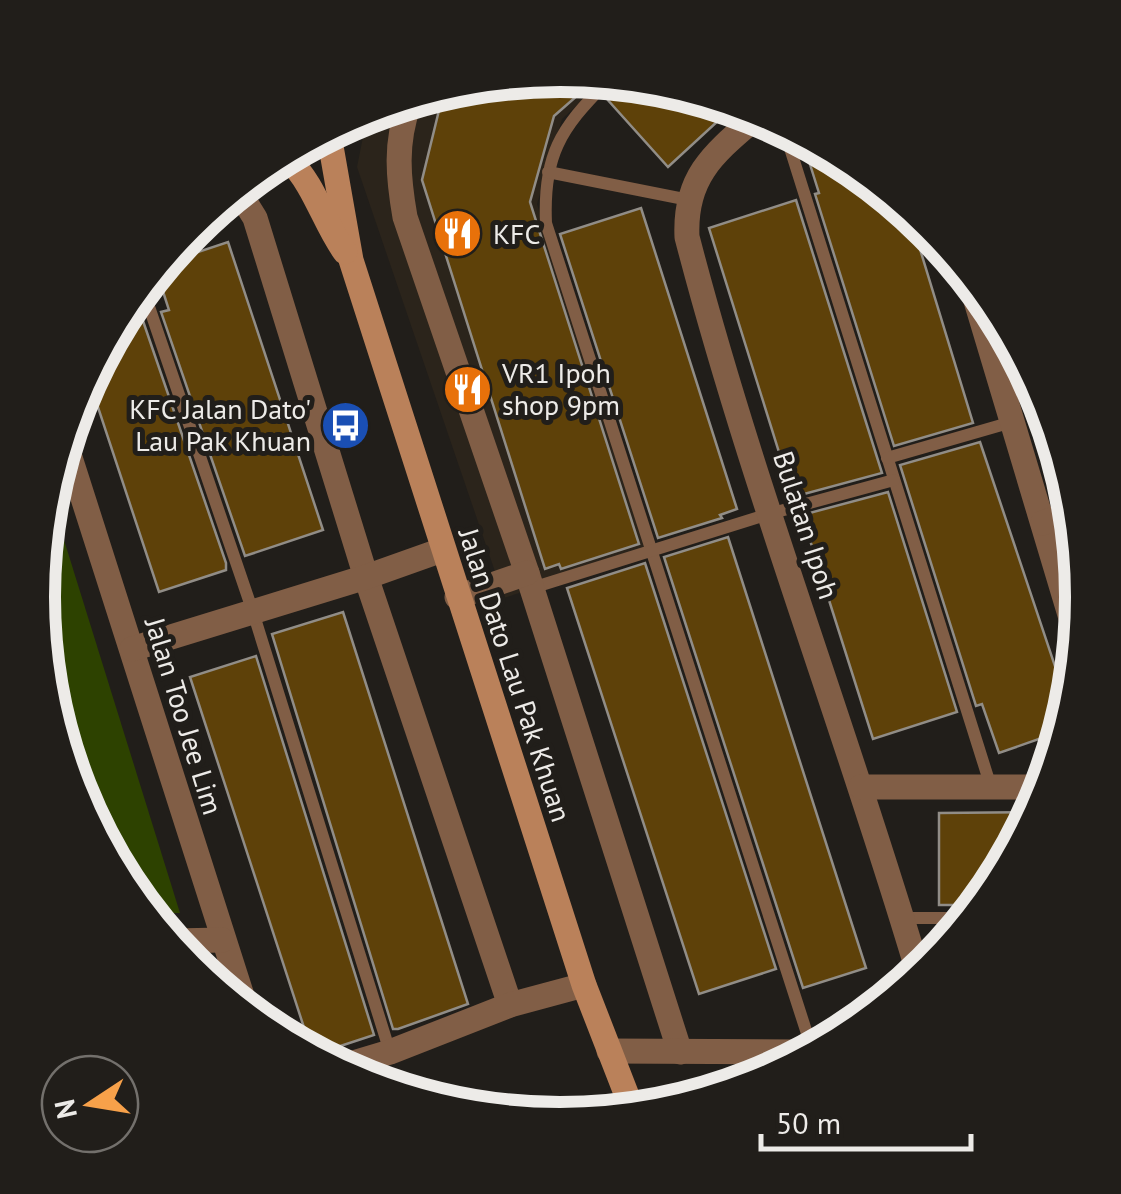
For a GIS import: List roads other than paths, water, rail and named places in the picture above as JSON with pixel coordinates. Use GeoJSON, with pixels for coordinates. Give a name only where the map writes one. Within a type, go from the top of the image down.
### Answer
{"type":"FeatureCollection","features":[{"type":"Feature","properties":{"kind":"main road","name":"Jalan Dato Lau Pak Khuan"},"geometry":{"type":"LineString","coordinates":[[331,147],[351,260],[584,985],[628,1098]]}},
{"type":"Feature","properties":{"kind":"main road","name":"Jalan Dato Lau Pak Khuan"},"geometry":{"type":"LineString","coordinates":[[296,167],[304,175],[332,234],[351,260]]}},
{"type":"Feature","properties":{"kind":"street"},"geometry":{"type":"LineString","coordinates":[[405,116],[397,176],[405,217],[529,581],[680,1052]]}},
{"type":"Feature","properties":{"kind":"street"},"geometry":{"type":"LineString","coordinates":[[689,200],[705,164],[746,127]]}},
{"type":"Feature","properties":{"kind":"street","name":"Bulatan Ipoh"},"geometry":{"type":"LineString","coordinates":[[689,200],[687,237],[769,514],[862,787],[914,958]]}},
{"type":"Feature","properties":{"kind":"street"},"geometry":{"type":"LineString","coordinates":[[245,202],[255,218],[366,577],[510,1004]]}},
{"type":"Feature","properties":{"kind":"street"},"geometry":{"type":"LineString","coordinates":[[980,315],[1012,422],[1055,519],[1065,576]]}},
{"type":"Feature","properties":{"kind":"street","name":"Jalan Too Jee Lim"},"geometry":{"type":"LineString","coordinates":[[72,465],[238,986]]}},
{"type":"Feature","properties":{"kind":"street"},"geometry":{"type":"LineString","coordinates":[[132,649],[442,550]]}},
{"type":"Feature","properties":{"kind":"street"},"geometry":{"type":"LineString","coordinates":[[457,597],[529,581]]}},
{"type":"Feature","properties":{"kind":"street"},"geometry":{"type":"LineString","coordinates":[[862,787],[1029,787]]}},
{"type":"Feature","properties":{"kind":"street"},"geometry":{"type":"LineString","coordinates":[[190,941],[222,940]]}},
{"type":"Feature","properties":{"kind":"street"},"geometry":{"type":"LineString","coordinates":[[360,1061],[510,1004],[584,985]]}},
{"type":"Feature","properties":{"kind":"street"},"geometry":{"type":"LineString","coordinates":[[609,1051],[780,1052]]}},
{"type":"Feature","properties":{"kind":"lane"},"geometry":{"type":"LineString","coordinates":[[597,93],[565,128],[548,172],[544,197],[546,223],[808,1037]]}},
{"type":"Feature","properties":{"kind":"lane"},"geometry":{"type":"LineString","coordinates":[[790,147],[990,788]]}},
{"type":"Feature","properties":{"kind":"lane"},"geometry":{"type":"LineString","coordinates":[[548,172],[689,200]]}},
{"type":"Feature","properties":{"kind":"lane"},"geometry":{"type":"LineString","coordinates":[[149,303],[254,612],[390,1052]]}},
{"type":"Feature","properties":{"kind":"lane"},"geometry":{"type":"LineString","coordinates":[[887,458],[1012,422]]}},
{"type":"Feature","properties":{"kind":"lane"},"geometry":{"type":"LineString","coordinates":[[529,581],[894,480]]}},
{"type":"Feature","properties":{"kind":"lane"},"geometry":{"type":"LineString","coordinates":[[902,918],[951,918]]}},
{"type":"Feature","properties":{"kind":"place","name":"KFC"},"geometry":{"type":"Point","coordinates":[458,234]}},
{"type":"Feature","properties":{"kind":"place","name":"VR1 Ipoh shop 9pm"},"geometry":{"type":"Point","coordinates":[467,389]}},
{"type":"Feature","properties":{"kind":"place","name":"KFC Jalan Dato' Lau Pak Khuan"},"geometry":{"type":"Point","coordinates":[346,425]}}]}
